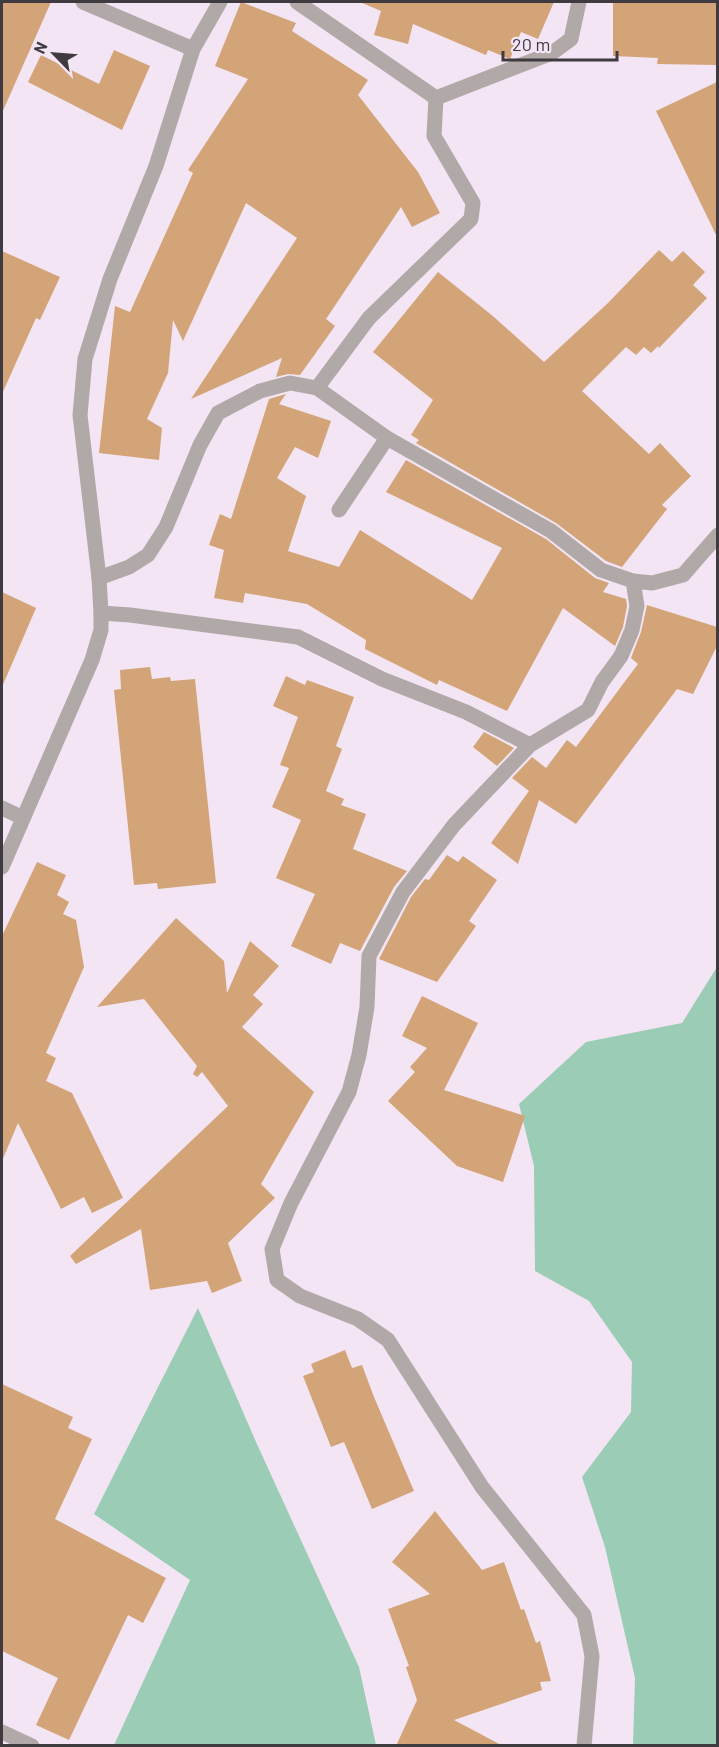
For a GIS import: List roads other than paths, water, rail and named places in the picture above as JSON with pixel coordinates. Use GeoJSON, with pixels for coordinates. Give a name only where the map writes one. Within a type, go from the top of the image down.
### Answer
{"type":"FeatureCollection","features":[{"type":"Feature","properties":{"kind":"street"},"geometry":{"type":"LineString","coordinates":[[83,2],[193,49]]}},
{"type":"Feature","properties":{"kind":"street"},"geometry":{"type":"LineString","coordinates":[[2,867],[92,660],[101,630],[99,578],[80,415],[85,359],[110,279],[156,166],[193,49],[220,2]]}},
{"type":"Feature","properties":{"kind":"street"},"geometry":{"type":"LineString","coordinates":[[297,2],[436,98]]}},
{"type":"Feature","properties":{"kind":"street"},"geometry":{"type":"LineString","coordinates":[[436,98],[552,53],[571,39],[579,2]]}},
{"type":"Feature","properties":{"kind":"street"},"geometry":{"type":"LineString","coordinates":[[317,388],[369,318],[471,219],[473,203],[434,136],[436,98]]}},
{"type":"Feature","properties":{"kind":"street"},"geometry":{"type":"LineString","coordinates":[[99,578],[129,567],[148,555],[166,527],[200,445],[218,413],[260,391],[290,382],[317,388],[387,438],[551,531],[601,570],[633,582],[652,584],[683,575],[717,535]]}},
{"type":"Feature","properties":{"kind":"street"},"geometry":{"type":"LineString","coordinates":[[339,510],[387,438]]}},
{"type":"Feature","properties":{"kind":"street"},"geometry":{"type":"LineString","coordinates":[[584,1746],[592,1656],[584,1615],[482,1487],[388,1340],[358,1318],[300,1296],[277,1280],[272,1249],[291,1203],[349,1092],[359,1054],[366,1007],[369,956],[403,892],[454,825],[530,745],[588,710],[602,682],[621,656],[632,630],[638,606],[633,582]]}},
{"type":"Feature","properties":{"kind":"street"},"geometry":{"type":"LineString","coordinates":[[101,613],[298,637],[382,679],[466,712],[530,745]]}},
{"type":"Feature","properties":{"kind":"street"},"geometry":{"type":"LineString","coordinates":[[2,808],[23,818]]}},
{"type":"Feature","properties":{"kind":"street"},"geometry":{"type":"LineString","coordinates":[[2,1732],[32,1746]]}}]}
